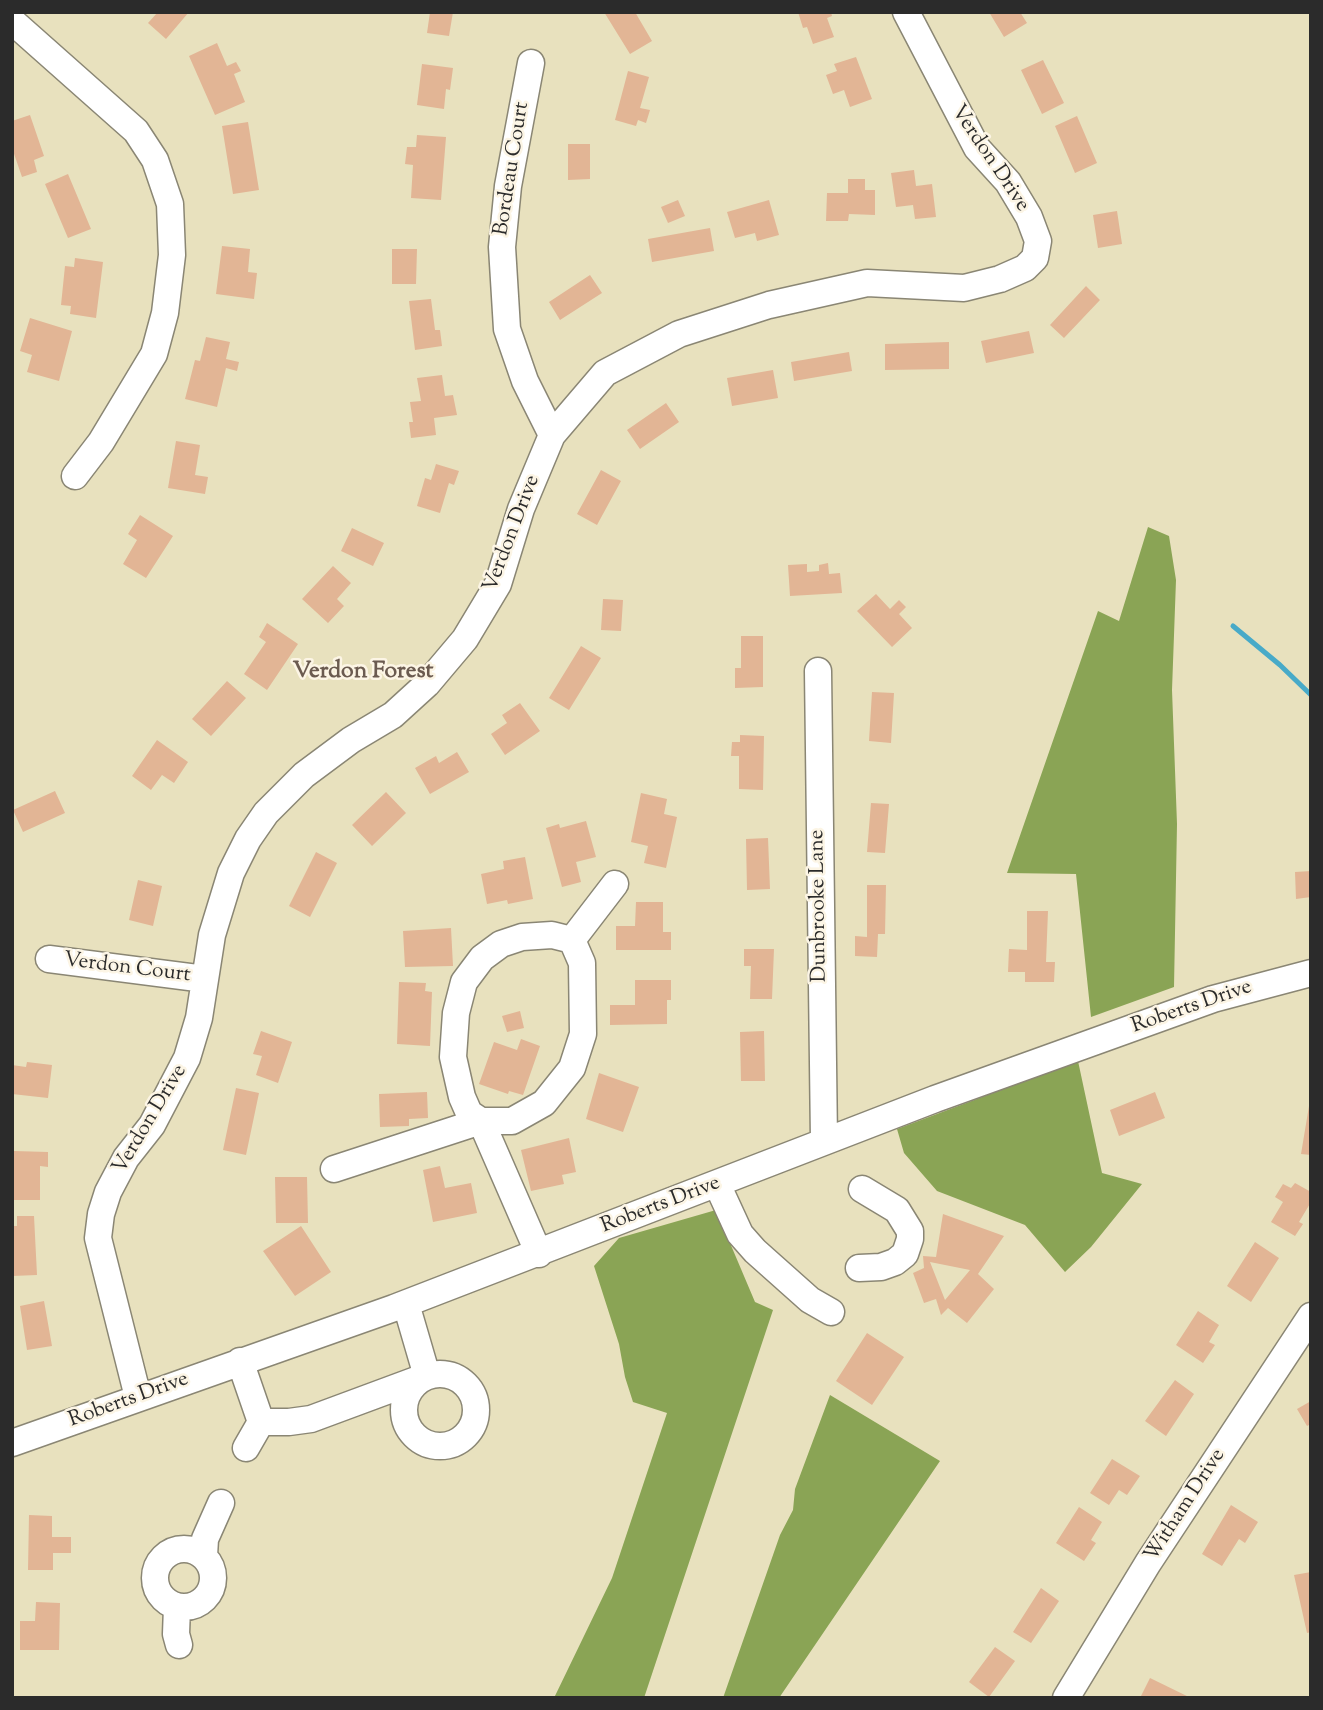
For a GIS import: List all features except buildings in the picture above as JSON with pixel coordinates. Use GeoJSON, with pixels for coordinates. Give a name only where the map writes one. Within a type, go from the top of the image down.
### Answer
{"type":"FeatureCollection","features":[{"type":"Feature","properties":{"kind":"street","name":"Verdon Drive"},"geometry":{"type":"LineString","coordinates":[[138,1397],[98,1238],[101,1214],[108,1192],[126,1158],[152,1125],[187,1058],[200,1018],[212,935],[231,873],[248,839],[266,813],[304,775],[351,740],[393,715],[427,684],[465,639],[498,584],[521,509],[552,435],[605,373],[679,334],[769,305],[867,283],[964,288],[1000,279],[1025,268],[1035,258],[1038,241],[1029,217],[1008,182],[977,148],[906,12]]}},
{"type":"Feature","properties":{"kind":"street"},"geometry":{"type":"LineString","coordinates":[[12,21],[136,131],[155,160],[170,204],[172,255],[165,313],[154,354],[101,442],[75,476]]}},
{"type":"Feature","properties":{"kind":"street","name":"Bordeau Court"},"geometry":{"type":"LineString","coordinates":[[531,63],[508,186],[502,247],[507,329],[525,381],[552,435]]}},
{"type":"Feature","properties":{"kind":"street","name":"Dunbrooke Lane"},"geometry":{"type":"LineString","coordinates":[[818,671],[824,1142]]}},
{"type":"Feature","properties":{"kind":"street"},"geometry":{"type":"LineString","coordinates":[[572,940],[615,884]]}},
{"type":"Feature","properties":{"kind":"street"},"geometry":{"type":"LineString","coordinates":[[539,1254],[481,1121],[469,1113],[462,1097],[453,1057],[456,1013],[464,982],[482,958],[501,944],[522,937],[552,935],[572,940]]}},
{"type":"Feature","properties":{"kind":"street"},"geometry":{"type":"LineString","coordinates":[[334,1170],[481,1121],[512,1121],[544,1102],[572,1068],[583,1034],[582,963],[572,940]]}},
{"type":"Feature","properties":{"kind":"street","name":"Verdon Court"},"geometry":{"type":"LineString","coordinates":[[49,959],[205,979]]}},
{"type":"Feature","properties":{"kind":"street","name":"Roberts Drive"},"geometry":{"type":"LineString","coordinates":[[12,1443],[406,1304],[824,1142],[1213,999],[1311,973]]}},
{"type":"Feature","properties":{"kind":"street"},"geometry":{"type":"LineString","coordinates":[[717,1184],[740,1234],[755,1251],[810,1300],[831,1312]]}},
{"type":"Feature","properties":{"kind":"street"},"geometry":{"type":"LineString","coordinates":[[859,1268],[895,1262],[905,1254],[910,1239],[910,1231],[897,1210],[862,1189]]}},
{"type":"Feature","properties":{"kind":"street"},"geometry":{"type":"LineString","coordinates":[[261,1422],[311,1419],[427,1376],[406,1304]]}},
{"type":"Feature","properties":{"kind":"street","name":"Witham Drive"},"geometry":{"type":"LineString","coordinates":[[1066,1698],[1148,1563],[1311,1317]]}},
{"type":"Feature","properties":{"kind":"street"},"geometry":{"type":"LineString","coordinates":[[240,1361],[261,1422],[246,1448]]}},
{"type":"Feature","properties":{"kind":"street"},"geometry":{"type":"LineString","coordinates":[[204,1556],[205,1539],[221,1503]]}},
{"type":"Feature","properties":{"kind":"street"},"geometry":{"type":"LineString","coordinates":[[177,1549],[196,1550],[204,1556],[213,1573],[210,1592],[196,1605],[177,1606],[168,1603],[156,1588],[154,1578],[161,1559],[177,1549]]}},
{"type":"Feature","properties":{"kind":"street"},"geometry":{"type":"LineString","coordinates":[[177,1606],[176,1634],[179,1645]]}},
{"type":"Feature","properties":{"kind":"green space"},"geometry":{"type":"Polygon","coordinates":[[[1148,527],[1169,536],[1176,580],[1172,690],[1177,824],[1174,987],[1091,1017],[1076,874],[1007,873],[1098,611],[1119,621],[1148,527]]]}},
{"type":"Feature","properties":{"kind":"green space"},"geometry":{"type":"Polygon","coordinates":[[[1078,1061],[1102,1173],[1142,1184],[1091,1247],[1065,1272],[1025,1225],[937,1191],[904,1153],[897,1129],[1078,1061]]]}},
{"type":"Feature","properties":{"kind":"green space"},"geometry":{"type":"Polygon","coordinates":[[[716,1210],[755,1302],[773,1310],[644,1698],[554,1698],[612,1578],[667,1413],[633,1402],[619,1344],[594,1266],[619,1238],[716,1210]]]}},
{"type":"Feature","properties":{"kind":"green space"},"geometry":{"type":"Polygon","coordinates":[[[830,1395],[940,1461],[779,1698],[723,1698],[780,1535],[793,1510],[795,1489],[830,1395]]]}},
{"type":"Feature","properties":{"kind":"waterway"},"geometry":{"type":"LineString","coordinates":[[1233,626],[1311,695]]}},
{"type":"Feature","properties":{"kind":"district","name":"Verdon Forest"},"geometry":{"type":"Point","coordinates":[363,673]}}]}
